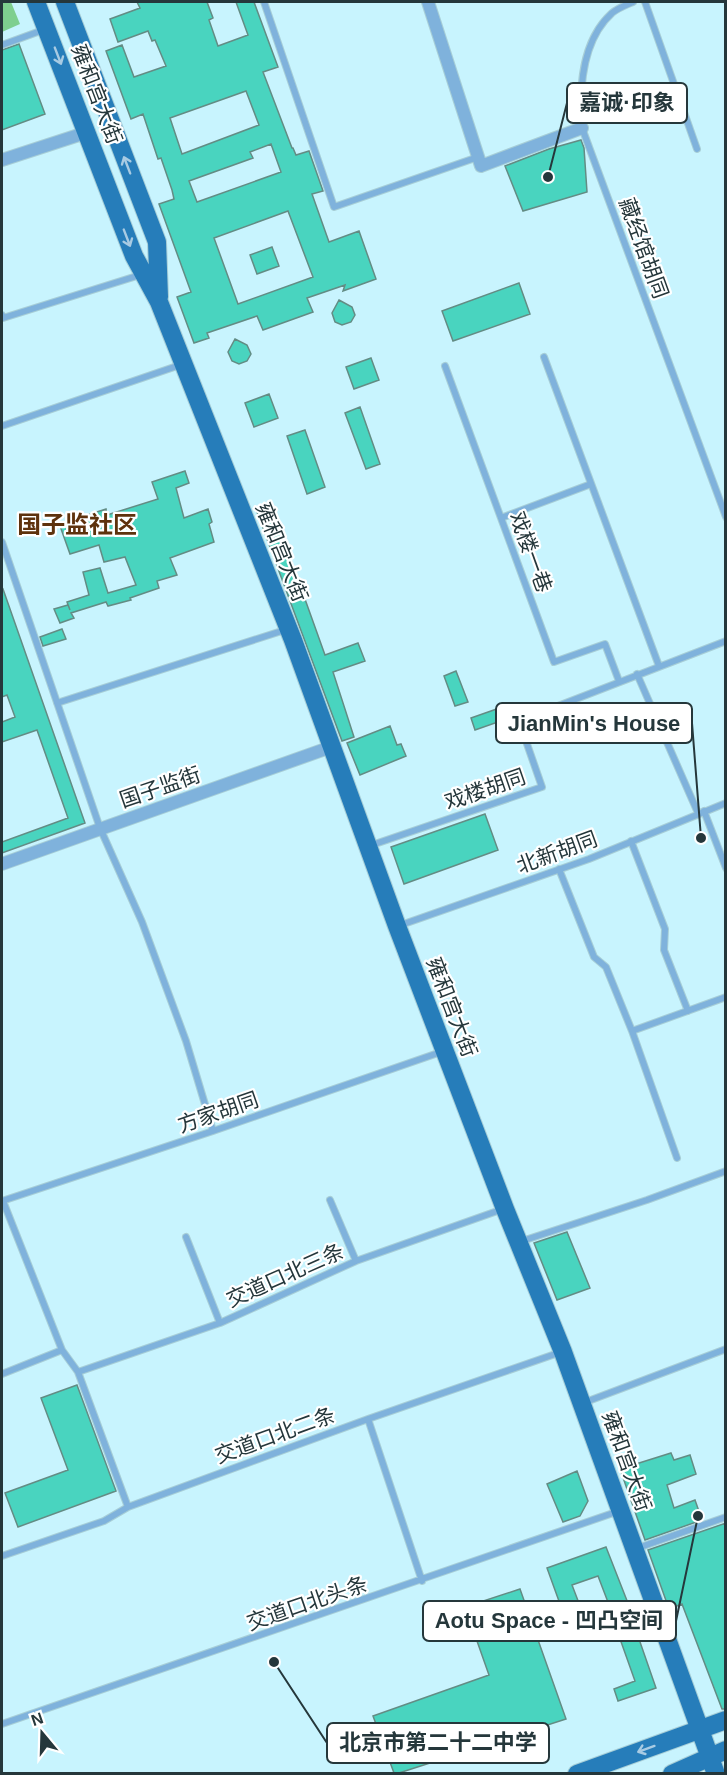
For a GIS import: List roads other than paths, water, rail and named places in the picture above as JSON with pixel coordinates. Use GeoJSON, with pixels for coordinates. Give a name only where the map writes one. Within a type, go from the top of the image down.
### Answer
{"type":"FeatureCollection","features":[{"type":"Feature","properties":{"kind":"main road","name":"雍和宫大街"},"geometry":{"type":"LineString","coordinates":[[36,2],[134,256],[159,302],[288,629],[397,926],[505,1209],[563,1352],[701,1729],[717,1753],[716,1773]]}},
{"type":"Feature","properties":{"kind":"main road","name":"雍和宫大街"},"geometry":{"type":"LineString","coordinates":[[65,2],[157,242],[159,302]]}},
{"type":"Feature","properties":{"kind":"main road"},"geometry":{"type":"LineString","coordinates":[[577,1773],[726,1720]]}},
{"type":"Feature","properties":{"kind":"main road"},"geometry":{"type":"LineString","coordinates":[[672,1773],[717,1753]]}},
{"type":"Feature","properties":{"kind":"street"},"geometry":{"type":"LineString","coordinates":[[428,2],[481,166],[582,128]]}},
{"type":"Feature","properties":{"kind":"street"},"geometry":{"type":"LineString","coordinates":[[2,160],[88,132]]}},
{"type":"Feature","properties":{"kind":"street","name":"国子监街"},"geometry":{"type":"LineString","coordinates":[[2,864],[331,747]]}},
{"type":"Feature","properties":{"kind":"lane"},"geometry":{"type":"LineString","coordinates":[[264,2],[333,207],[478,157]]}},
{"type":"Feature","properties":{"kind":"lane","name":"藏经馆胡同"},"geometry":{"type":"LineString","coordinates":[[633,2],[614,12],[597,30],[585,59],[579,97],[582,128],[726,517]]}},
{"type":"Feature","properties":{"kind":"lane"},"geometry":{"type":"LineString","coordinates":[[645,2],[697,149]]}},
{"type":"Feature","properties":{"kind":"lane"},"geometry":{"type":"LineString","coordinates":[[2,45],[47,28]]}},
{"type":"Feature","properties":{"kind":"lane"},"geometry":{"type":"LineString","coordinates":[[2,315],[3,318],[144,273]]}},
{"type":"Feature","properties":{"kind":"lane"},"geometry":{"type":"LineString","coordinates":[[544,357],[659,666]]}},
{"type":"Feature","properties":{"kind":"lane"},"geometry":{"type":"LineString","coordinates":[[2,426],[183,364]]}},
{"type":"Feature","properties":{"kind":"lane","name":"戏楼一巷"},"geometry":{"type":"LineString","coordinates":[[444,366],[554,662],[605,644],[619,681]]}},
{"type":"Feature","properties":{"kind":"lane"},"geometry":{"type":"LineString","coordinates":[[501,518],[591,483]]}},
{"type":"Feature","properties":{"kind":"lane"},"geometry":{"type":"LineString","coordinates":[[2,542],[100,828],[142,922],[186,1041],[213,1131]]}},
{"type":"Feature","properties":{"kind":"lane"},"geometry":{"type":"LineString","coordinates":[[57,703],[288,629]]}},
{"type":"Feature","properties":{"kind":"lane","name":"戏楼胡同"},"geometry":{"type":"LineString","coordinates":[[369,846],[542,787],[519,721],[726,641]]}},
{"type":"Feature","properties":{"kind":"lane"},"geometry":{"type":"LineString","coordinates":[[637,674],[726,868]]}},
{"type":"Feature","properties":{"kind":"lane","name":"北新胡同"},"geometry":{"type":"LineString","coordinates":[[397,926],[588,859],[726,803]]}},
{"type":"Feature","properties":{"kind":"lane"},"geometry":{"type":"LineString","coordinates":[[631,841],[665,929],[664,950],[688,1011]]}},
{"type":"Feature","properties":{"kind":"lane"},"geometry":{"type":"LineString","coordinates":[[559,869],[594,957],[606,967],[632,1031],[677,1158]]}},
{"type":"Feature","properties":{"kind":"lane"},"geometry":{"type":"LineString","coordinates":[[632,1031],[726,997]]}},
{"type":"Feature","properties":{"kind":"lane","name":"方家胡同"},"geometry":{"type":"LineString","coordinates":[[2,1201],[445,1051]]}},
{"type":"Feature","properties":{"kind":"lane"},"geometry":{"type":"LineString","coordinates":[[519,1242],[726,1172]]}},
{"type":"Feature","properties":{"kind":"lane"},"geometry":{"type":"LineString","coordinates":[[330,1200],[356,1261]]}},
{"type":"Feature","properties":{"kind":"lane"},"geometry":{"type":"LineString","coordinates":[[2,1201],[62,1350],[78,1372],[128,1507]]}},
{"type":"Feature","properties":{"kind":"lane","name":"交道口北三条"},"geometry":{"type":"LineString","coordinates":[[78,1372],[220,1323],[356,1261],[505,1209]]}},
{"type":"Feature","properties":{"kind":"lane"},"geometry":{"type":"LineString","coordinates":[[186,1237],[220,1323]]}},
{"type":"Feature","properties":{"kind":"lane"},"geometry":{"type":"LineString","coordinates":[[582,1403],[726,1348]]}},
{"type":"Feature","properties":{"kind":"lane"},"geometry":{"type":"LineString","coordinates":[[2,1374],[62,1350]]}},
{"type":"Feature","properties":{"kind":"lane","name":"交道口北二条"},"geometry":{"type":"LineString","coordinates":[[2,1556],[104,1521],[128,1507],[368,1419],[563,1352]]}},
{"type":"Feature","properties":{"kind":"lane"},"geometry":{"type":"LineString","coordinates":[[368,1419],[422,1581]]}},
{"type":"Feature","properties":{"kind":"lane","name":"交道口北头条"},"geometry":{"type":"LineString","coordinates":[[2,1724],[422,1581],[622,1510]]}},
{"type":"Feature","properties":{"kind":"lane"},"geometry":{"type":"LineString","coordinates":[[635,1549],[726,1517]]}},
{"type":"Feature","properties":{"kind":"place","name":"嘉诚·印象"},"geometry":{"type":"Point","coordinates":[548,177]}},
{"type":"Feature","properties":{"kind":"place","name":"JianMin's House"},"geometry":{"type":"Point","coordinates":[701,838]}},
{"type":"Feature","properties":{"kind":"place","name":"Aotu Space - 凹凸空间"},"geometry":{"type":"Point","coordinates":[698,1516]}},
{"type":"Feature","properties":{"kind":"place","name":"北京市第二十二中学"},"geometry":{"type":"Point","coordinates":[274,1662]}},
{"type":"Feature","properties":{"kind":"district","name":"国子监社区"},"geometry":{"type":"Point","coordinates":[77,524]}}]}
